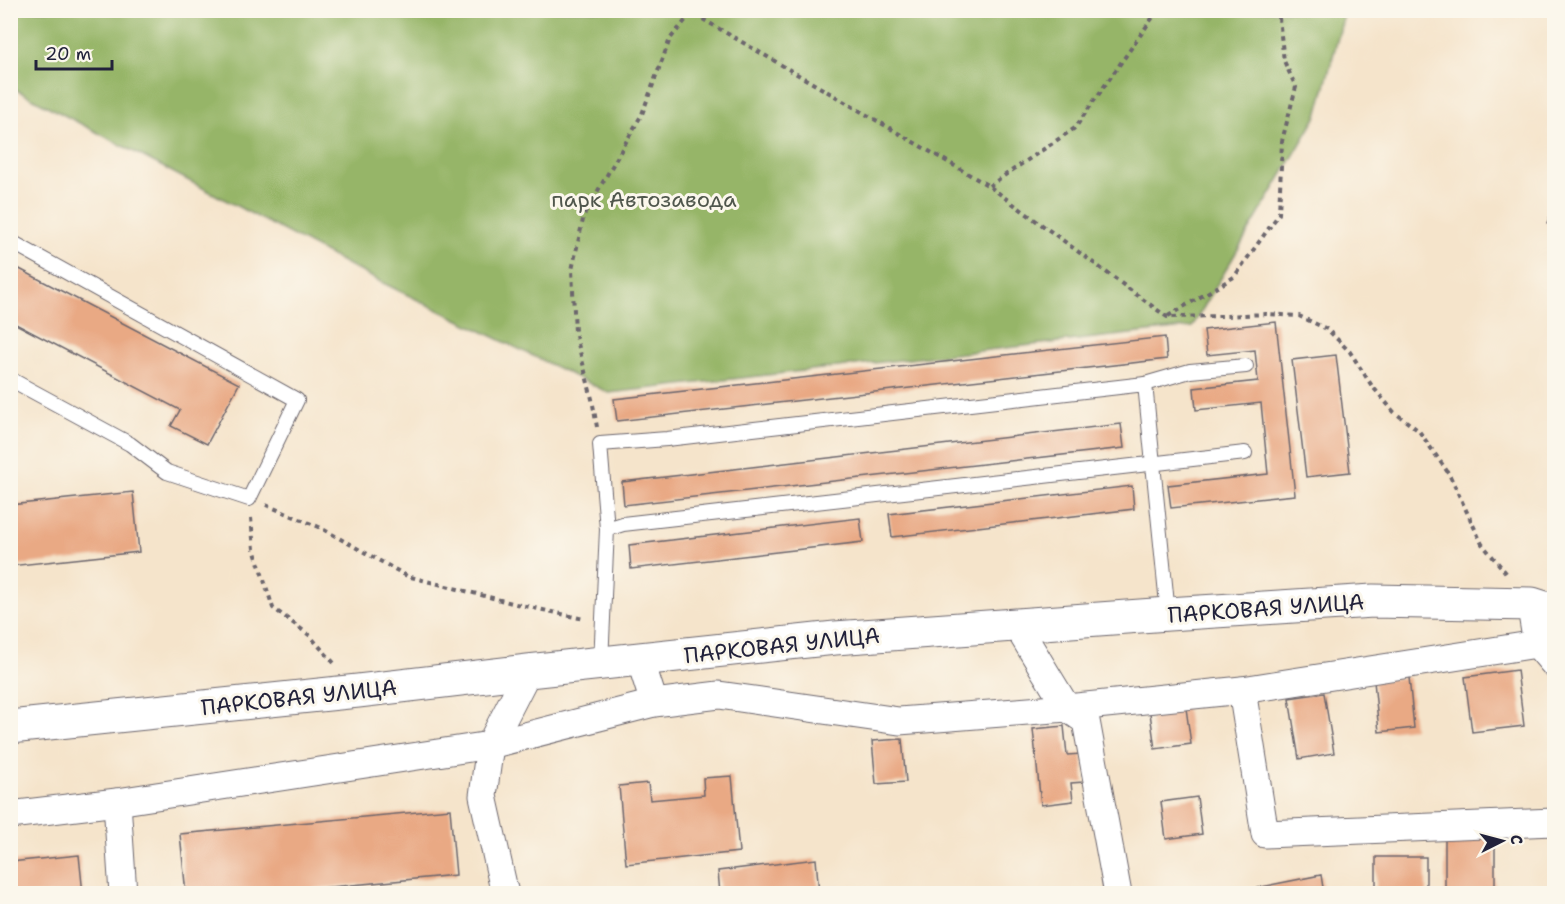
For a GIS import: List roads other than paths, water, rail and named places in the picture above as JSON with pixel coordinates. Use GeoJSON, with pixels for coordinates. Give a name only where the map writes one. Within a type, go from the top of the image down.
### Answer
{"type":"FeatureCollection","features":[{"type":"Feature","properties":{"kind":"street","name":"ПАРКОВАЯ УЛИЦА"},"geometry":{"type":"LineString","coordinates":[[10,727],[835,638],[1016,624],[1373,601],[1539,620]]}},
{"type":"Feature","properties":{"kind":"street"},"geometry":{"type":"LineString","coordinates":[[10,815],[117,802],[490,745],[654,703],[719,695],[898,722],[1067,708],[1242,690],[1539,620],[1554,664]]}},
{"type":"Feature","properties":{"kind":"street"},"geometry":{"type":"LineString","coordinates":[[1016,624],[1067,708],[1086,721],[1118,894]]}},
{"type":"Feature","properties":{"kind":"street"},"geometry":{"type":"LineString","coordinates":[[640,659],[654,703]]}},
{"type":"Feature","properties":{"kind":"street"},"geometry":{"type":"LineString","coordinates":[[505,894],[483,796],[490,745],[528,671]]}},
{"type":"Feature","properties":{"kind":"street"},"geometry":{"type":"LineString","coordinates":[[1242,690],[1265,834],[1554,822]]}},
{"type":"Feature","properties":{"kind":"street"},"geometry":{"type":"LineString","coordinates":[[117,802],[123,894]]}},
{"type":"Feature","properties":{"kind":"lane"},"geometry":{"type":"LineString","coordinates":[[10,241],[297,399],[249,499],[166,472],[130,444],[10,379]]}},
{"type":"Feature","properties":{"kind":"lane"},"geometry":{"type":"LineString","coordinates":[[601,664],[607,529],[600,444],[667,439],[1145,384],[1190,371],[1246,366]]}},
{"type":"Feature","properties":{"kind":"lane"},"geometry":{"type":"LineString","coordinates":[[1145,384],[1168,614]]}},
{"type":"Feature","properties":{"kind":"lane"},"geometry":{"type":"LineString","coordinates":[[607,529],[623,524],[1245,453]]}},
{"type":"Feature","properties":{"kind":"park label","name":"парк Автозавода"},"geometry":{"type":"Point","coordinates":[644,199]}}]}
